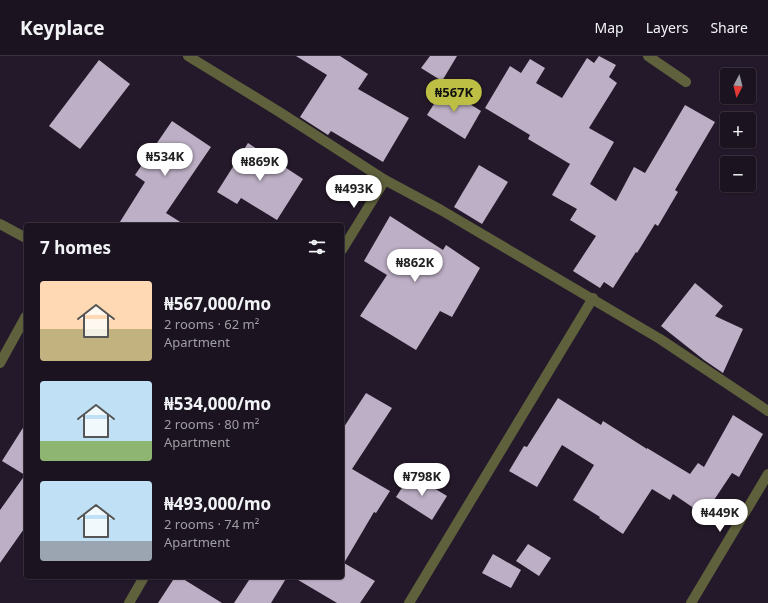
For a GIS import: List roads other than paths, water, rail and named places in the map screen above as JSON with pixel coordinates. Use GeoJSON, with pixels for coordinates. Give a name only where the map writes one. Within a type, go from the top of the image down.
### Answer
{"type":"FeatureCollection","features":[{"type":"Feature","properties":{"kind":"street"},"geometry":{"type":"LineString","coordinates":[[188,56],[281,112],[384,180],[441,210],[593,298],[660,339],[768,411]]}},
{"type":"Feature","properties":{"kind":"street"},"geometry":{"type":"LineString","coordinates":[[648,56],[686,82]]}},
{"type":"Feature","properties":{"kind":"street"},"geometry":{"type":"LineString","coordinates":[[344,247],[384,180]]}},
{"type":"Feature","properties":{"kind":"street"},"geometry":{"type":"LineString","coordinates":[[0,224],[24,237]]}},
{"type":"Feature","properties":{"kind":"street"},"geometry":{"type":"LineString","coordinates":[[409,603],[593,298]]}},
{"type":"Feature","properties":{"kind":"street"},"geometry":{"type":"LineString","coordinates":[[0,362],[24,320]]}},
{"type":"Feature","properties":{"kind":"street"},"geometry":{"type":"LineString","coordinates":[[691,603],[768,474]]}},
{"type":"Feature","properties":{"kind":"street"},"geometry":{"type":"LineString","coordinates":[[129,603],[143,579]]}}]}
